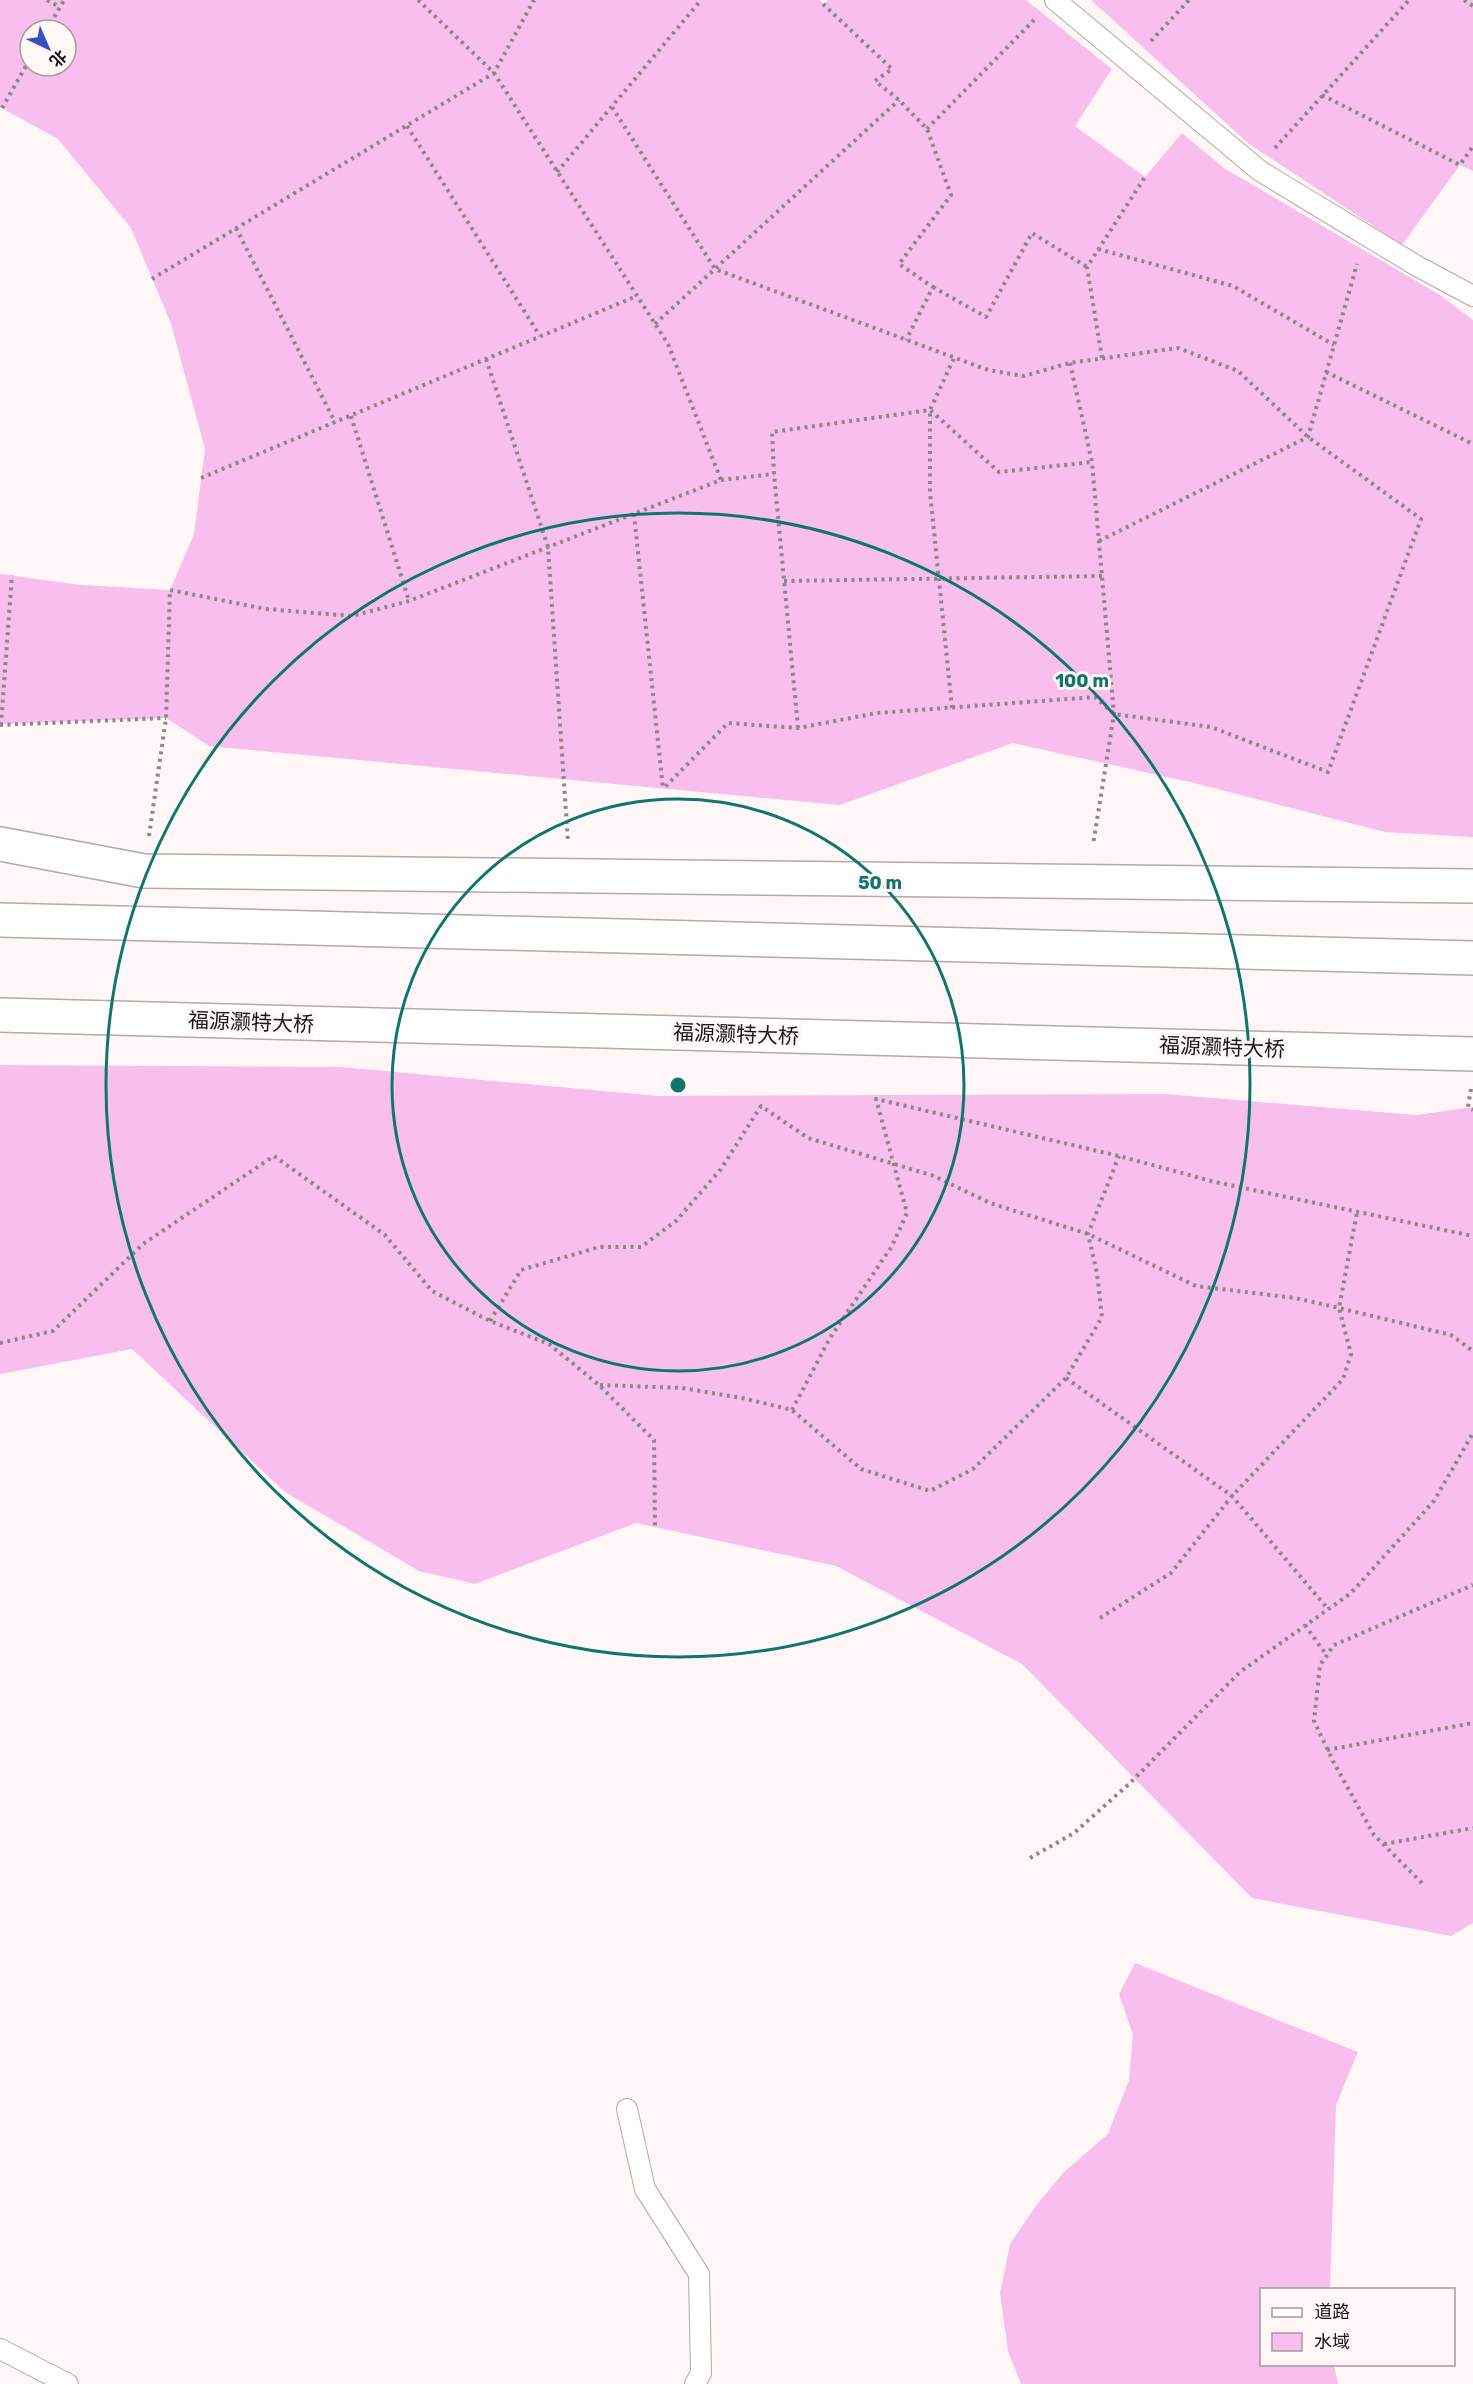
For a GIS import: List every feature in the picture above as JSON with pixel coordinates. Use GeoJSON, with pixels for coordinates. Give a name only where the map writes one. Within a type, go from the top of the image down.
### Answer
{"type":"FeatureCollection","features":[{"type":"Feature","properties":{"kind":"main road"},"geometry":{"type":"LineString","coordinates":[[0,844],[144,871],[1473,886]]}},
{"type":"Feature","properties":{"kind":"main road"},"geometry":{"type":"LineString","coordinates":[[0,920],[1473,958]]}},
{"type":"Feature","properties":{"kind":"main road","name":"福源灏特大桥"},"geometry":{"type":"LineString","coordinates":[[0,1015],[1473,1054]]}},
{"type":"Feature","properties":{"kind":"lane"},"geometry":{"type":"LineString","coordinates":[[1055,0],[1256,168],[1365,235],[1473,296]]}},
{"type":"Feature","properties":{"kind":"lane"},"geometry":{"type":"LineString","coordinates":[[627,2109],[645,2189],[699,2274],[700,2373],[695,2384]]}},
{"type":"Feature","properties":{"kind":"lane"},"geometry":{"type":"LineString","coordinates":[[0,2349],[68,2384]]}},
{"type":"Feature","properties":{"kind":"path"},"geometry":{"type":"LineString","coordinates":[[47,0],[60,7]]}},
{"type":"Feature","properties":{"kind":"path"},"geometry":{"type":"LineString","coordinates":[[54,18],[64,0]]}},
{"type":"Feature","properties":{"kind":"path"},"geometry":{"type":"LineString","coordinates":[[418,0],[494,73],[668,344],[721,480]]}},
{"type":"Feature","properties":{"kind":"path"},"geometry":{"type":"LineString","coordinates":[[152,279],[494,73],[534,0]]}},
{"type":"Feature","properties":{"kind":"path"},"geometry":{"type":"LineString","coordinates":[[557,172],[701,0]]}},
{"type":"Feature","properties":{"kind":"path"},"geometry":{"type":"LineString","coordinates":[[1131,64],[1190,0]]}},
{"type":"Feature","properties":{"kind":"path"},"geometry":{"type":"LineString","coordinates":[[1256,168],[1409,0]]}},
{"type":"Feature","properties":{"kind":"path"},"geometry":{"type":"LineString","coordinates":[[1464,0],[1473,6]]}},
{"type":"Feature","properties":{"kind":"path"},"geometry":{"type":"LineString","coordinates":[[823,4],[892,69],[875,81],[899,100],[927,129],[951,195],[899,264],[933,287],[986,316],[1032,233],[1087,267]]}},
{"type":"Feature","properties":{"kind":"path"},"geometry":{"type":"LineString","coordinates":[[927,129],[1038,16]]}},
{"type":"Feature","properties":{"kind":"path"},"geometry":{"type":"LineString","coordinates":[[2,108],[19,78]]}},
{"type":"Feature","properties":{"kind":"path"},"geometry":{"type":"LineString","coordinates":[[1322,95],[1460,165],[1473,146]]}},
{"type":"Feature","properties":{"kind":"path"},"geometry":{"type":"LineString","coordinates":[[655,324],[899,100]]}},
{"type":"Feature","properties":{"kind":"path"},"geometry":{"type":"LineString","coordinates":[[612,107],[715,269],[988,370],[1024,376],[1070,363],[1178,348],[1238,371],[1308,437],[1420,519],[1328,772],[1211,728],[1114,714],[1095,697],[877,713],[798,728],[728,723],[663,789],[634,514]]}},
{"type":"Feature","properties":{"kind":"path"},"geometry":{"type":"LineString","coordinates":[[407,126],[540,336]]}},
{"type":"Feature","properties":{"kind":"path"},"geometry":{"type":"LineString","coordinates":[[1102,358],[1087,267],[1145,177]]}},
{"type":"Feature","properties":{"kind":"path"},"geometry":{"type":"LineString","coordinates":[[236,228],[335,422]]}},
{"type":"Feature","properties":{"kind":"path"},"geometry":{"type":"LineString","coordinates":[[1099,541],[1308,437],[1365,235]]}},
{"type":"Feature","properties":{"kind":"path"},"geometry":{"type":"LineString","coordinates":[[1098,249],[1233,286],[1334,345]]}},
{"type":"Feature","properties":{"kind":"path"},"geometry":{"type":"LineString","coordinates":[[906,340],[933,287]]}},
{"type":"Feature","properties":{"kind":"path"},"geometry":{"type":"LineString","coordinates":[[201,478],[637,296]]}},
{"type":"Feature","properties":{"kind":"path"},"geometry":{"type":"LineString","coordinates":[[952,708],[930,492],[930,411],[954,357]]}},
{"type":"Feature","properties":{"kind":"path"},"geometry":{"type":"LineString","coordinates":[[486,359],[548,548],[570,875]]}},
{"type":"Feature","properties":{"kind":"path"},"geometry":{"type":"LineString","coordinates":[[1070,363],[1092,462],[1114,714],[1087,882]]}},
{"type":"Feature","properties":{"kind":"path"},"geometry":{"type":"LineString","coordinates":[[1326,372],[1473,444]]}},
{"type":"Feature","properties":{"kind":"path"},"geometry":{"type":"LineString","coordinates":[[798,728],[772,432],[930,411],[999,472],[1092,462]]}},
{"type":"Feature","properties":{"kind":"path"},"geometry":{"type":"LineString","coordinates":[[351,415],[409,601]]}},
{"type":"Feature","properties":{"kind":"path"},"geometry":{"type":"LineString","coordinates":[[144,871],[166,718],[170,590],[266,609],[352,616],[409,601],[721,480],[774,474]]}},
{"type":"Feature","properties":{"kind":"path"},"geometry":{"type":"LineString","coordinates":[[12,575],[1,725],[166,718]]}},
{"type":"Feature","properties":{"kind":"path"},"geometry":{"type":"LineString","coordinates":[[784,581],[1102,576]]}},
{"type":"Feature","properties":{"kind":"path"},"geometry":{"type":"LineString","coordinates":[[1473,1080],[1468,1107],[1473,1110]]}},
{"type":"Feature","properties":{"kind":"path"},"geometry":{"type":"LineString","coordinates":[[792,1410],[830,1338],[892,1246],[907,1213],[876,1100],[1119,1156],[1215,1182],[1473,1236]]}},
{"type":"Feature","properties":{"kind":"path"},"geometry":{"type":"LineString","coordinates":[[489,1321],[521,1270],[598,1247],[641,1246],[676,1221],[721,1169],[761,1106],[808,1138],[934,1176],[990,1203],[1088,1234],[1196,1286],[1295,1298],[1339,1308],[1451,1335],[1473,1351]]}},
{"type":"Feature","properties":{"kind":"path"},"geometry":{"type":"LineString","coordinates":[[0,1343],[53,1331],[143,1244],[274,1156],[385,1235],[432,1291],[489,1321],[549,1344],[599,1385],[654,1440],[655,1527]]}},
{"type":"Feature","properties":{"kind":"path"},"geometry":{"type":"LineString","coordinates":[[599,1385],[682,1388],[742,1398],[792,1410],[861,1469],[930,1491],[973,1469],[1066,1378],[1102,1317],[1097,1273],[1088,1234],[1119,1156]]}},
{"type":"Feature","properties":{"kind":"path"},"geometry":{"type":"LineString","coordinates":[[1100,1618],[1171,1573],[1232,1496],[1343,1379],[1351,1354],[1339,1308],[1357,1212]]}},
{"type":"Feature","properties":{"kind":"path"},"geometry":{"type":"LineString","coordinates":[[1066,1378],[1232,1496],[1328,1609]]}},
{"type":"Feature","properties":{"kind":"path"},"geometry":{"type":"LineString","coordinates":[[1030,1858],[1074,1833],[1129,1784],[1240,1672],[1351,1593],[1434,1501],[1473,1433]]}},
{"type":"Feature","properties":{"kind":"path"},"geometry":{"type":"LineString","coordinates":[[1422,1883],[1374,1835],[1327,1750],[1314,1721],[1320,1665],[1334,1645],[1473,1586]]}},
{"type":"Feature","properties":{"kind":"path"},"geometry":{"type":"LineString","coordinates":[[1305,1625],[1327,1656]]}},
{"type":"Feature","properties":{"kind":"path"},"geometry":{"type":"LineString","coordinates":[[1327,1750],[1473,1723]]}},
{"type":"Feature","properties":{"kind":"path"},"geometry":{"type":"LineString","coordinates":[[1383,1844],[1473,1828]]}},
{"type":"Feature","properties":{"kind":"water"},"geometry":{"type":"Polygon","coordinates":[[[0,0],[820,0],[823,4],[828,0],[1026,0],[1112,69],[1075,126],[1145,177],[1182,133],[1224,168],[1440,295],[1473,320],[1473,837],[1385,832],[1194,783],[1013,743],[840,805],[209,746],[166,718],[0,724],[0,574],[81,585],[170,590],[194,534],[205,449],[171,324],[131,228],[58,139],[0,107],[0,0]]]}},
{"type":"Feature","properties":{"kind":"water"},"geometry":{"type":"Polygon","coordinates":[[[1091,0],[1473,0],[1473,171],[1460,165],[1402,245],[1249,144],[1091,0]]]}},
{"type":"Feature","properties":{"kind":"water"},"geometry":{"type":"Polygon","coordinates":[[[0,1065],[341,1067],[658,1096],[1165,1094],[1416,1115],[1473,1107],[1473,1923],[1451,1936],[1252,1898],[1022,1664],[836,1566],[636,1523],[475,1584],[419,1571],[285,1492],[132,1349],[0,1374],[0,1065]]]}},
{"type":"Feature","properties":{"kind":"water"},"geometry":{"type":"Polygon","coordinates":[[[1135,1963],[1358,2052],[1336,2105],[1330,2288],[1260,2288],[1260,2366],[1334,2366],[1338,2384],[1021,2384],[1008,2351],[1000,2293],[1010,2244],[1035,2207],[1063,2173],[1108,2134],[1129,2080],[1133,2035],[1119,1994],[1135,1963]]]}}]}
